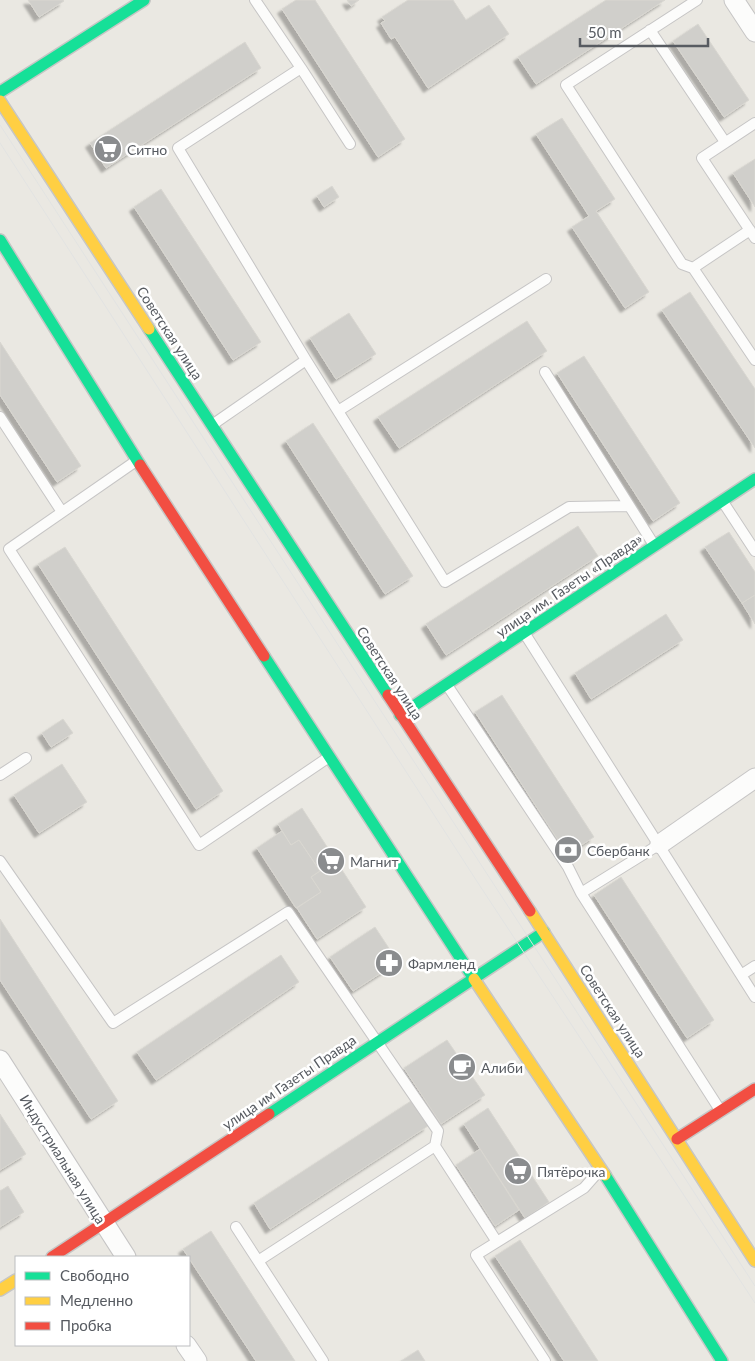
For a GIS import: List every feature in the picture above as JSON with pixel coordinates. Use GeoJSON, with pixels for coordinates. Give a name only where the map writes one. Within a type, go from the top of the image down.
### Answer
{"type":"FeatureCollection","features":[{"type":"Feature","properties":{"kind":"main road"},"geometry":{"type":"LineString","coordinates":[[0,92],[144,0]]}},
{"type":"Feature","properties":{"kind":"main road","name":"Советская улица"},"geometry":{"type":"LineString","coordinates":[[0,101],[400,715],[544,932],[755,1261]]}},
{"type":"Feature","properties":{"kind":"main road"},"geometry":{"type":"LineString","coordinates":[[0,240],[137,461],[331,756],[474,979],[601,1169],[722,1361]]}},
{"type":"Feature","properties":{"kind":"main road","name":"улица им. Газеты «Правда»"},"geometry":{"type":"LineString","coordinates":[[400,715],[755,479]]}},
{"type":"Feature","properties":{"kind":"main road","name":"улица им Газеты Правда"},"geometry":{"type":"LineString","coordinates":[[54,1256],[544,932]]}},
{"type":"Feature","properties":{"kind":"main road"},"geometry":{"type":"LineString","coordinates":[[677,1139],[755,1089]]}},
{"type":"Feature","properties":{"kind":"main road"},"geometry":{"type":"LineString","coordinates":[[0,1290],[15,1281]]}},
{"type":"Feature","properties":{"kind":"street"},"geometry":{"type":"LineString","coordinates":[[734,0],[755,32]]}},
{"type":"Feature","properties":{"kind":"street"},"geometry":{"type":"LineString","coordinates":[[660,844],[755,778]]}},
{"type":"Feature","properties":{"kind":"street","name":"Индустриальная улица"},"geometry":{"type":"LineString","coordinates":[[0,1060],[125,1256]]}},
{"type":"Feature","properties":{"kind":"street"},"geometry":{"type":"LineString","coordinates":[[187,1346],[196,1361]]}},
{"type":"Feature","properties":{"kind":"lane"},"geometry":{"type":"LineString","coordinates":[[255,0],[350,144]]}},
{"type":"Feature","properties":{"kind":"lane"},"geometry":{"type":"LineString","coordinates":[[696,0],[566,85],[682,264],[693,268],[755,360]]}},
{"type":"Feature","properties":{"kind":"lane"},"geometry":{"type":"LineString","coordinates":[[650,30],[725,142]]}},
{"type":"Feature","properties":{"kind":"lane"},"geometry":{"type":"LineString","coordinates":[[300,68],[178,148],[306,360],[445,582],[569,507],[629,506]]}},
{"type":"Feature","properties":{"kind":"lane"},"geometry":{"type":"LineString","coordinates":[[693,268],[753,234],[702,158],[755,123]]}},
{"type":"Feature","properties":{"kind":"lane"},"geometry":{"type":"LineString","coordinates":[[338,411],[546,278]]}},
{"type":"Feature","properties":{"kind":"lane"},"geometry":{"type":"LineString","coordinates":[[212,425],[306,360]]}},
{"type":"Feature","properties":{"kind":"lane"},"geometry":{"type":"LineString","coordinates":[[545,372],[655,545]]}},
{"type":"Feature","properties":{"kind":"lane"},"geometry":{"type":"LineString","coordinates":[[0,417],[62,512]]}},
{"type":"Feature","properties":{"kind":"lane"},"geometry":{"type":"LineString","coordinates":[[137,461],[9,549],[199,845],[331,756]]}},
{"type":"Feature","properties":{"kind":"lane"},"geometry":{"type":"LineString","coordinates":[[722,501],[755,551]]}},
{"type":"Feature","properties":{"kind":"lane"},"geometry":{"type":"LineString","coordinates":[[524,633],[660,844],[755,997]]}},
{"type":"Feature","properties":{"kind":"lane"},"geometry":{"type":"LineString","coordinates":[[446,684],[568,867],[582,893],[720,1111]]}},
{"type":"Feature","properties":{"kind":"lane"},"geometry":{"type":"LineString","coordinates":[[0,775],[26,758]]}},
{"type":"Feature","properties":{"kind":"lane"},"geometry":{"type":"LineString","coordinates":[[582,893],[660,844]]}},
{"type":"Feature","properties":{"kind":"lane"},"geometry":{"type":"LineString","coordinates":[[0,862],[113,1024],[288,912],[438,1131],[435,1146],[497,1242]]}},
{"type":"Feature","properties":{"kind":"lane"},"geometry":{"type":"LineString","coordinates":[[741,975],[755,966]]}},
{"type":"Feature","properties":{"kind":"lane"},"geometry":{"type":"LineString","coordinates":[[258,1261],[435,1146]]}},
{"type":"Feature","properties":{"kind":"lane"},"geometry":{"type":"LineString","coordinates":[[545,1361],[476,1255],[584,1188],[601,1169]]}},
{"type":"Feature","properties":{"kind":"lane"},"geometry":{"type":"LineString","coordinates":[[236,1227],[323,1361]]}},
{"type":"Feature","properties":{"kind":"building"},"geometry":{"type":"Polygon","coordinates":[[[28,0],[63,0],[64,1],[39,17],[28,0]]]}},
{"type":"Feature","properties":{"kind":"building"},"geometry":{"type":"Polygon","coordinates":[[[296,0],[315,0],[405,139],[378,157],[282,9],[296,0]]]}},
{"type":"Feature","properties":{"kind":"building"},"geometry":{"type":"Polygon","coordinates":[[[347,0],[359,0],[351,6],[347,0]]]}},
{"type":"Feature","properties":{"kind":"building"},"geometry":{"type":"Polygon","coordinates":[[[408,0],[453,0],[466,20],[489,5],[509,34],[428,88],[395,37],[391,39],[381,23],[385,21],[382,17],[408,0]]]}},
{"type":"Feature","properties":{"kind":"building"},"geometry":{"type":"Polygon","coordinates":[[[606,0],[665,0],[536,84],[518,57],[606,0]]]}},
{"type":"Feature","properties":{"kind":"building"},"geometry":{"type":"Polygon","coordinates":[[[698,24],[749,100],[724,117],[673,41],[698,24]]]}},
{"type":"Feature","properties":{"kind":"building"},"geometry":{"type":"Polygon","coordinates":[[[245,42],[261,68],[106,168],[90,143],[245,42]]]}},
{"type":"Feature","properties":{"kind":"building"},"geometry":{"type":"Polygon","coordinates":[[[562,118],[615,199],[596,211],[649,292],[625,308],[572,227],[589,216],[536,134],[562,118]]]}},
{"type":"Feature","properties":{"kind":"building"},"geometry":{"type":"Polygon","coordinates":[[[755,159],[755,207],[733,173],[755,159]]]}},
{"type":"Feature","properties":{"kind":"building"},"geometry":{"type":"Polygon","coordinates":[[[332,186],[339,197],[324,207],[317,196],[332,186]]]}},
{"type":"Feature","properties":{"kind":"building"},"geometry":{"type":"Polygon","coordinates":[[[161,189],[261,342],[233,360],[134,207],[161,189]]]}},
{"type":"Feature","properties":{"kind":"building"},"geometry":{"type":"Polygon","coordinates":[[[690,292],[755,389],[755,448],[662,310],[690,292]]]}},
{"type":"Feature","properties":{"kind":"building"},"geometry":{"type":"Polygon","coordinates":[[[349,313],[376,354],[336,379],[310,338],[349,313]]]}},
{"type":"Feature","properties":{"kind":"building"},"geometry":{"type":"Polygon","coordinates":[[[527,321],[547,351],[399,448],[378,417],[527,321]]]}},
{"type":"Feature","properties":{"kind":"building"},"geometry":{"type":"Polygon","coordinates":[[[0,342],[81,466],[57,482],[0,395],[0,342]]]}},
{"type":"Feature","properties":{"kind":"building"},"geometry":{"type":"Polygon","coordinates":[[[584,356],[680,503],[653,521],[557,373],[584,356]]]}},
{"type":"Feature","properties":{"kind":"building"},"geometry":{"type":"Polygon","coordinates":[[[313,423],[413,576],[385,594],[286,441],[313,423]]]}},
{"type":"Feature","properties":{"kind":"building"},"geometry":{"type":"Polygon","coordinates":[[[578,526],[598,556],[446,655],[426,624],[578,526]]]}},
{"type":"Feature","properties":{"kind":"building"},"geometry":{"type":"Polygon","coordinates":[[[729,532],[755,572],[755,595],[742,603],[705,547],[729,532]]]}},
{"type":"Feature","properties":{"kind":"building"},"geometry":{"type":"Polygon","coordinates":[[[65,547],[223,791],[196,809],[38,564],[65,547]]]}},
{"type":"Feature","properties":{"kind":"building"},"geometry":{"type":"Polygon","coordinates":[[[755,595],[755,624],[742,603],[755,595]]]}},
{"type":"Feature","properties":{"kind":"building"},"geometry":{"type":"Polygon","coordinates":[[[666,614],[683,640],[591,699],[575,673],[666,614]]]}},
{"type":"Feature","properties":{"kind":"building"},"geometry":{"type":"Polygon","coordinates":[[[502,695],[594,837],[567,854],[475,712],[502,695]]]}},
{"type":"Feature","properties":{"kind":"building"},"geometry":{"type":"Polygon","coordinates":[[[63,719],[73,733],[51,747],[42,733],[63,719]]]}},
{"type":"Feature","properties":{"kind":"building"},"geometry":{"type":"Polygon","coordinates":[[[62,764],[87,802],[39,833],[14,795],[62,764]]]}},
{"type":"Feature","properties":{"kind":"building"},"geometry":{"type":"Polygon","coordinates":[[[302,808],[366,907],[317,939],[297,908],[321,892],[311,877],[320,871],[299,840],[291,845],[278,824],[302,808]]]}},
{"type":"Feature","properties":{"kind":"building"},"geometry":{"type":"Polygon","coordinates":[[[282,831],[291,845],[299,840],[320,871],[311,877],[321,892],[296,908],[257,848],[282,831]]]}},
{"type":"Feature","properties":{"kind":"building"},"geometry":{"type":"Polygon","coordinates":[[[621,877],[714,1020],[687,1038],[594,895],[621,877]]]}},
{"type":"Feature","properties":{"kind":"building"},"geometry":{"type":"Polygon","coordinates":[[[0,919],[118,1101],[91,1119],[0,980],[0,919]]]}},
{"type":"Feature","properties":{"kind":"building"},"geometry":{"type":"Polygon","coordinates":[[[375,927],[398,962],[353,991],[330,957],[375,927]]]}},
{"type":"Feature","properties":{"kind":"building"},"geometry":{"type":"Polygon","coordinates":[[[281,955],[299,982],[156,1080],[137,1052],[281,955]]]}},
{"type":"Feature","properties":{"kind":"building"},"geometry":{"type":"Polygon","coordinates":[[[447,1040],[485,1095],[441,1124],[404,1068],[447,1040]]]}},
{"type":"Feature","properties":{"kind":"building"},"geometry":{"type":"Polygon","coordinates":[[[411,1101],[428,1126],[270,1229],[254,1203],[411,1101]]]}},
{"type":"Feature","properties":{"kind":"building"},"geometry":{"type":"Polygon","coordinates":[[[488,1108],[549,1202],[525,1218],[464,1124],[488,1108]]]}},
{"type":"Feature","properties":{"kind":"building"},"geometry":{"type":"Polygon","coordinates":[[[0,1114],[26,1154],[0,1170],[0,1114]]]}},
{"type":"Feature","properties":{"kind":"building"},"geometry":{"type":"Polygon","coordinates":[[[480,1149],[519,1210],[495,1226],[456,1165],[480,1149]]]}},
{"type":"Feature","properties":{"kind":"building"},"geometry":{"type":"Polygon","coordinates":[[[8,1186],[24,1212],[0,1227],[0,1191],[8,1186]]]}},
{"type":"Feature","properties":{"kind":"building"},"geometry":{"type":"Polygon","coordinates":[[[211,1231],[295,1361],[256,1361],[190,1260],[190,1256],[188,1256],[183,1249],[211,1231]]]}},
{"type":"Feature","properties":{"kind":"building"},"geometry":{"type":"Polygon","coordinates":[[[520,1240],[598,1361],[564,1361],[495,1256],[520,1240]]]}},
{"type":"Feature","properties":{"kind":"building"},"geometry":{"type":"Polygon","coordinates":[[[418,1350],[425,1361],[401,1361],[418,1350]]]}},
{"type":"Feature","properties":{"kind":"tram line"},"geometry":{"type":"LineString","coordinates":[[0,125],[755,1286]]}},
{"type":"Feature","properties":{"kind":"tram line"},"geometry":{"type":"LineString","coordinates":[[0,143],[478,883],[755,1303]]}},
{"type":"Feature","properties":{"kind":"traffic: fast"},"geometry":{"type":"LineString","coordinates":[[0,92],[144,0]]}},
{"type":"Feature","properties":{"kind":"traffic: fast"},"geometry":{"type":"LineString","coordinates":[[0,240],[140,465]]}},
{"type":"Feature","properties":{"kind":"traffic: fast"},"geometry":{"type":"LineString","coordinates":[[149,329],[388,695]]}},
{"type":"Feature","properties":{"kind":"traffic: fast"},"geometry":{"type":"LineString","coordinates":[[400,715],[755,479]]}},
{"type":"Feature","properties":{"kind":"traffic: fast"},"geometry":{"type":"LineString","coordinates":[[264,656],[474,979]]}},
{"type":"Feature","properties":{"kind":"traffic: fast"},"geometry":{"type":"LineString","coordinates":[[269,1114],[544,932]]}},
{"type":"Feature","properties":{"kind":"traffic: fast"},"geometry":{"type":"LineString","coordinates":[[605,1175],[722,1361]]}},
{"type":"Feature","properties":{"kind":"traffic: slow"},"geometry":{"type":"LineString","coordinates":[[0,101],[149,329]]}},
{"type":"Feature","properties":{"kind":"traffic: slow"},"geometry":{"type":"LineString","coordinates":[[530,911],[755,1261]]}},
{"type":"Feature","properties":{"kind":"traffic: slow"},"geometry":{"type":"LineString","coordinates":[[474,979],[605,1175]]}},
{"type":"Feature","properties":{"kind":"traffic: slow"},"geometry":{"type":"LineString","coordinates":[[0,1290],[15,1281]]}},
{"type":"Feature","properties":{"kind":"traffic: jam"},"geometry":{"type":"LineString","coordinates":[[140,465],[264,656]]}},
{"type":"Feature","properties":{"kind":"traffic: jam"},"geometry":{"type":"LineString","coordinates":[[388,695],[530,911]]}},
{"type":"Feature","properties":{"kind":"traffic: jam"},"geometry":{"type":"LineString","coordinates":[[677,1139],[755,1089]]}},
{"type":"Feature","properties":{"kind":"traffic: jam"},"geometry":{"type":"LineString","coordinates":[[54,1256],[269,1114]]}},
{"type":"Feature","properties":{"kind":"place","name":"Ситно"},"geometry":{"type":"Point","coordinates":[108,149]}},
{"type":"Feature","properties":{"kind":"place","name":"Сбербанк"},"geometry":{"type":"Point","coordinates":[568,850]}},
{"type":"Feature","properties":{"kind":"place","name":"Магнит"},"geometry":{"type":"Point","coordinates":[331,861]}},
{"type":"Feature","properties":{"kind":"place","name":"Фармленд"},"geometry":{"type":"Point","coordinates":[389,963]}},
{"type":"Feature","properties":{"kind":"place","name":"Алиби"},"geometry":{"type":"Point","coordinates":[462,1067]}},
{"type":"Feature","properties":{"kind":"place","name":"Пятёрочка"},"geometry":{"type":"Point","coordinates":[518,1171]}}]}
